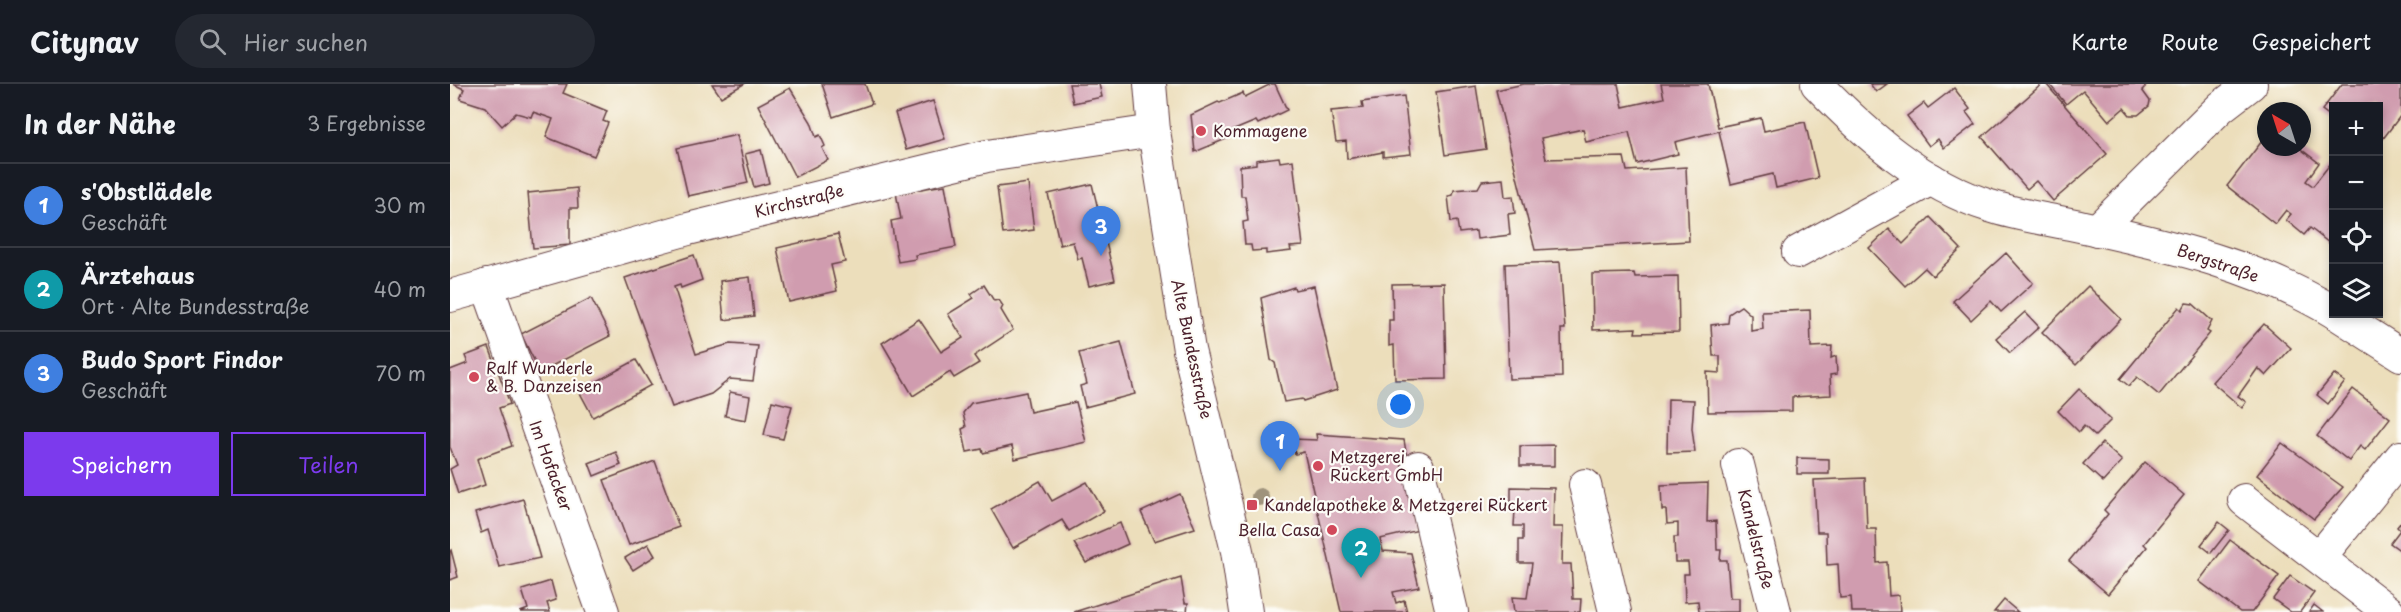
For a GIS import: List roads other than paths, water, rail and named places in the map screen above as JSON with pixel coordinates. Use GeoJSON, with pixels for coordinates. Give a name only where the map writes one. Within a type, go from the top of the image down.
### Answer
{"type":"FeatureCollection","features":[{"type":"Feature","properties":{"kind":"street","name":"Alte Bundesstraße"},"geometry":{"type":"LineString","coordinates":[[1150,84],[1154,131],[1189,350],[1237,551],[1246,612]]}},
{"type":"Feature","properties":{"kind":"street","name":"Bergstraße"},"geometry":{"type":"LineString","coordinates":[[1817,84],[1860,129],[1931,179],[1989,206],[2193,253],[2260,277],[2329,310]]}},
{"type":"Feature","properties":{"kind":"street"},"geometry":{"type":"LineString","coordinates":[[2097,230],[2221,107],[2251,84]]}},
{"type":"Feature","properties":{"kind":"street","name":"Kirchstraße"},"geometry":{"type":"LineString","coordinates":[[450,296],[688,229],[987,156],[1154,131]]}},
{"type":"Feature","properties":{"kind":"street"},"geometry":{"type":"LineString","coordinates":[[1798,252],[1931,179]]}},
{"type":"Feature","properties":{"kind":"street","name":"Im Hofacker"},"geometry":{"type":"LineString","coordinates":[[487,285],[603,612]]}},
{"type":"Feature","properties":{"kind":"street","name":"Bergstraße"},"geometry":{"type":"LineString","coordinates":[[2343,318],[2401,355]]}},
{"type":"Feature","properties":{"kind":"street"},"geometry":{"type":"LineString","coordinates":[[2320,557],[2401,457]]}},
{"type":"Feature","properties":{"kind":"street","name":"Kandelstraße"},"geometry":{"type":"LineString","coordinates":[[1738,465],[1775,612]]}},
{"type":"Feature","properties":{"kind":"street"},"geometry":{"type":"LineString","coordinates":[[1418,467],[1452,612]]}},
{"type":"Feature","properties":{"kind":"street"},"geometry":{"type":"LineString","coordinates":[[1585,485],[1615,612]]}},
{"type":"Feature","properties":{"kind":"street"},"geometry":{"type":"LineString","coordinates":[[2244,500],[2389,612]]}},
{"type":"Feature","properties":{"kind":"place","name":"Kommagene"},"geometry":{"type":"Point","coordinates":[1201,131]}},
{"type":"Feature","properties":{"kind":"place","name":"Budo Sport Findor"},"geometry":{"type":"Point","coordinates":[1101,256]}},
{"type":"Feature","properties":{"kind":"place","name":"Ralf Wunderle & B. Danzeisen"},"geometry":{"type":"Point","coordinates":[474,377]}},
{"type":"Feature","properties":{"kind":"place","name":"Metzgerei Rückert GmbH"},"geometry":{"type":"Point","coordinates":[1318,466]}},
{"type":"Feature","properties":{"kind":"place","name":"s'Obstlädele"},"geometry":{"type":"Point","coordinates":[1280,471]}},
{"type":"Feature","properties":{"kind":"place","name":"Kandelapotheke & Metzgerei Rückert"},"geometry":{"type":"Point","coordinates":[1252,505]}},
{"type":"Feature","properties":{"kind":"place","name":"Bella Casa"},"geometry":{"type":"Point","coordinates":[1332,530]}},
{"type":"Feature","properties":{"kind":"place","name":"Ärztehaus"},"geometry":{"type":"Point","coordinates":[1361,578]}}]}
